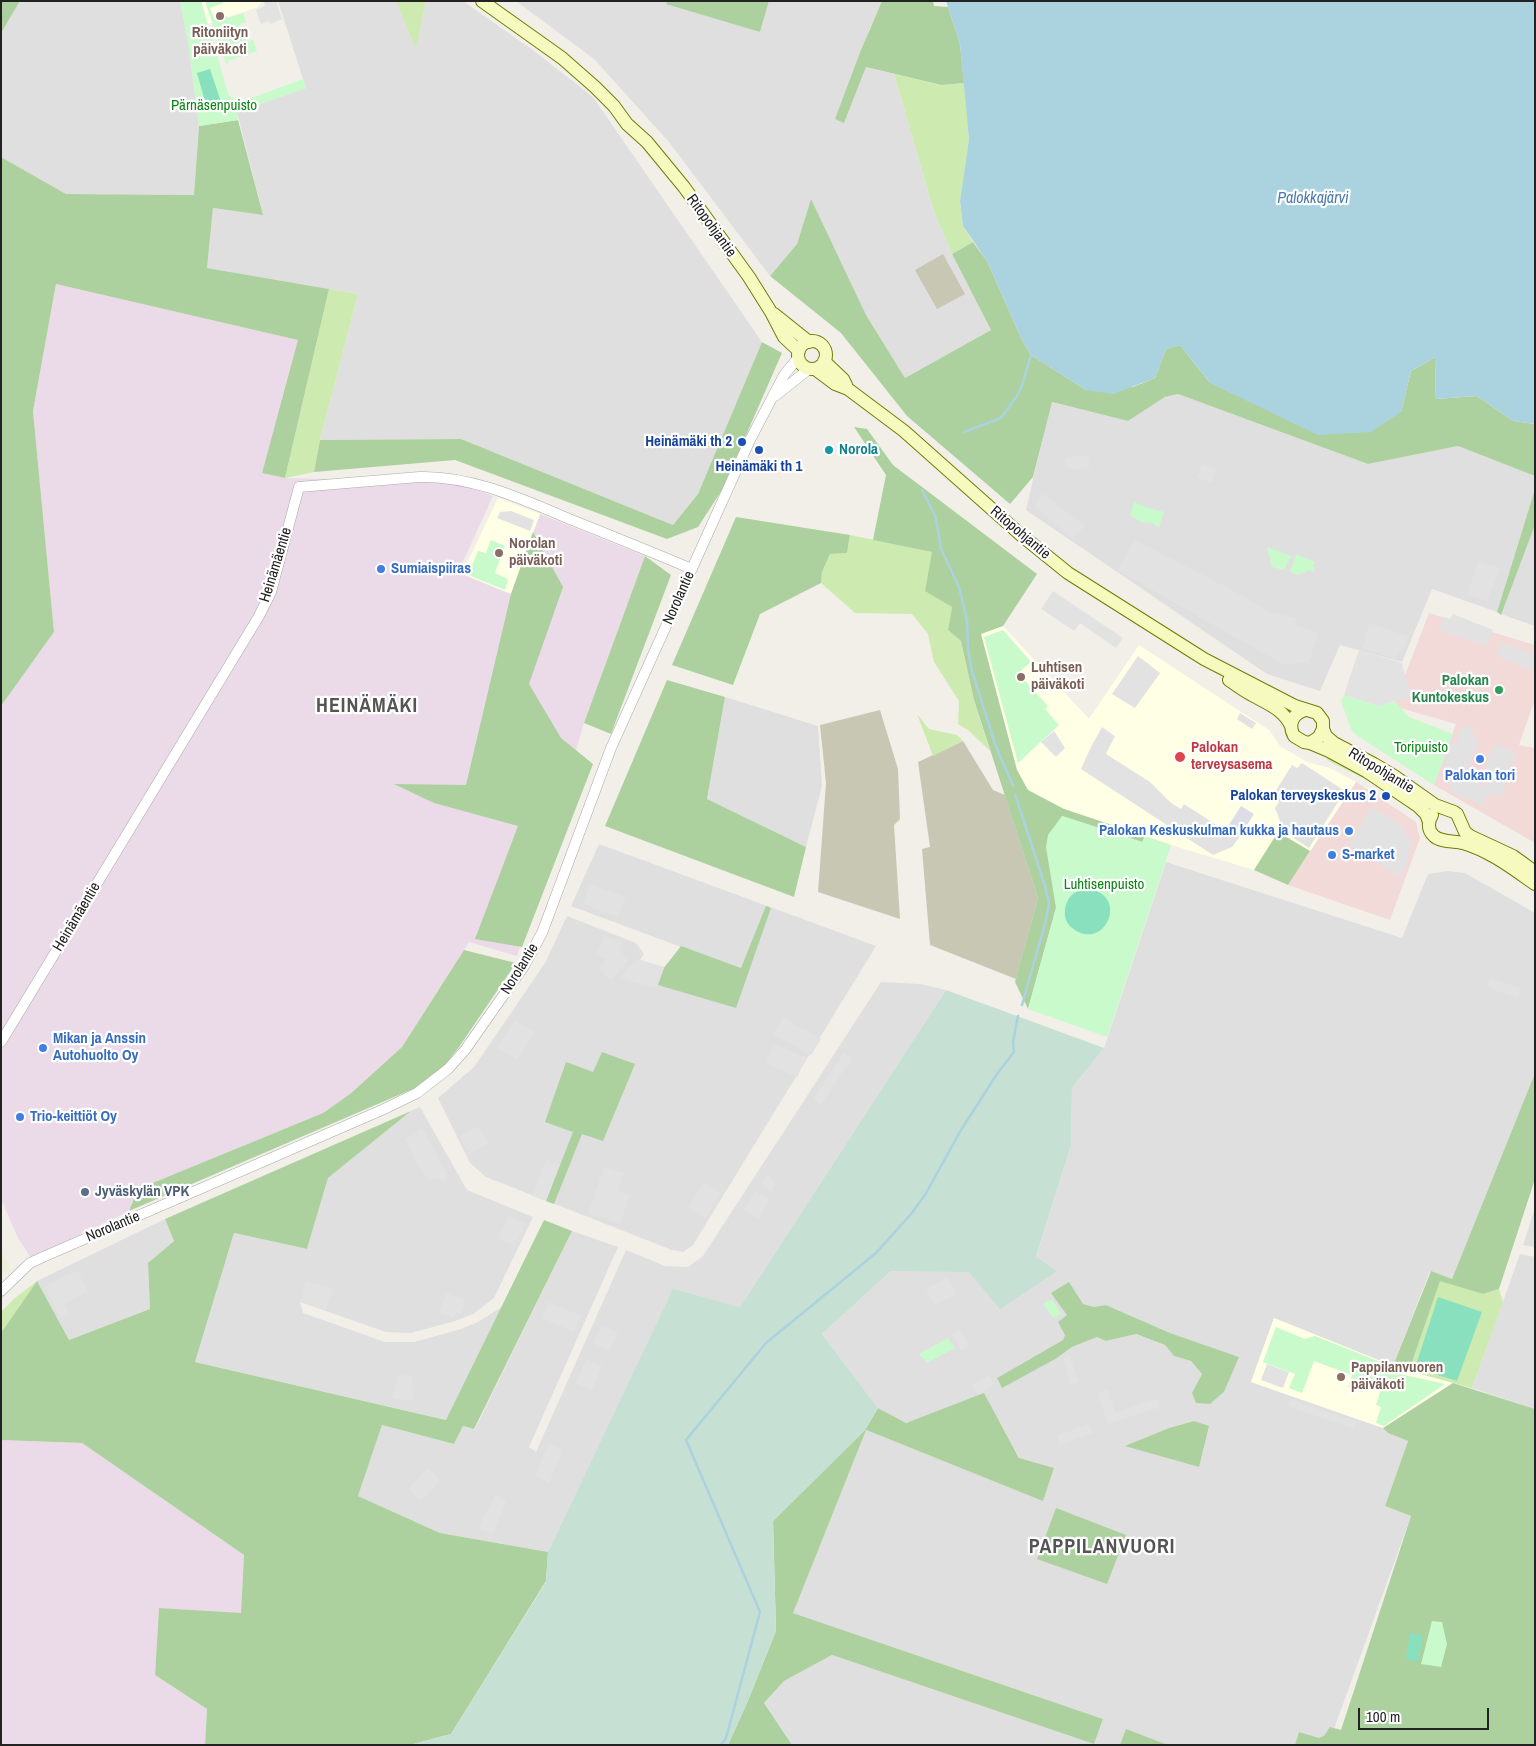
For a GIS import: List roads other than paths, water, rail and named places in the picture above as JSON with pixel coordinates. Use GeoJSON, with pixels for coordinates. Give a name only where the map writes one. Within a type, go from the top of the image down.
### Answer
{"type":"FeatureCollection","features":[{"type":"Feature","properties":{"kind":"main road","name":"Ritopohjantie"},"geometry":{"type":"LineString","coordinates":[[482,1],[562,58],[595,87],[614,106],[627,124],[647,142],[684,187],[750,277],[772,312],[784,337],[798,354]]}},
{"type":"Feature","properties":{"kind":"main road","name":"Ritopohjantie"},"geometry":{"type":"LineString","coordinates":[[772,312],[809,342]]}},
{"type":"Feature","properties":{"kind":"main road"},"geometry":{"type":"LineString","coordinates":[[809,342],[818,343],[824,349],[825,353],[816,366],[802,365],[798,354],[802,346],[809,342]]}},
{"type":"Feature","properties":{"kind":"main road","name":"Ritopohjantie"},"geometry":{"type":"LineString","coordinates":[[816,366],[835,384],[848,389],[904,431],[1021,535],[1068,573],[1204,659],[1305,710]]}},
{"type":"Feature","properties":{"kind":"main road","name":"Ritopohjantie"},"geometry":{"type":"LineString","coordinates":[[1204,659],[1227,679],[1282,712],[1291,726]]}},
{"type":"Feature","properties":{"kind":"main road"},"geometry":{"type":"LineString","coordinates":[[1305,710],[1317,713],[1323,721],[1320,737],[1310,743],[1298,740],[1292,732],[1291,726],[1293,717],[1305,710]]}},
{"type":"Feature","properties":{"kind":"main road","name":"Ritopohjantie"},"geometry":{"type":"LineString","coordinates":[[1323,729],[1326,736],[1334,744],[1374,764],[1435,805],[1444,808]]}},
{"type":"Feature","properties":{"kind":"main road","name":"Ritopohjantie"},"geometry":{"type":"LineString","coordinates":[[1310,743],[1329,750],[1366,770],[1418,806],[1426,814],[1428,822]]}},
{"type":"Feature","properties":{"kind":"main road"},"geometry":{"type":"LineString","coordinates":[[1535,872],[1513,856],[1470,836],[1465,832],[1454,812],[1444,808],[1433,812],[1428,822],[1428,828],[1439,840],[1449,840],[1482,850],[1501,860],[1535,884]]}},
{"type":"Feature","properties":{"kind":"main road"},"geometry":{"type":"LineString","coordinates":[[1449,840],[1458,833],[1460,820]]}},
{"type":"Feature","properties":{"kind":"street","name":"Norolantie"},"geometry":{"type":"LineString","coordinates":[[1,1291],[30,1263],[417,1093],[448,1069],[466,1050],[524,966],[542,933],[612,748],[750,440],[784,375],[798,354]]}},
{"type":"Feature","properties":{"kind":"street","name":"Norolantie"},"geometry":{"type":"LineString","coordinates":[[772,399],[816,366]]}},
{"type":"Feature","properties":{"kind":"street","name":"Heinämäentie"},"geometry":{"type":"LineString","coordinates":[[1,1042],[259,616],[271,592],[299,487],[437,476],[469,481],[545,508],[692,569]]}},
{"type":"Feature","properties":{"kind":"water","name":"Palokkajärvi"},"geometry":{"type":"Polygon","coordinates":[[[946,1],[1535,1],[1535,424],[1513,421],[1477,396],[1435,399],[1436,357],[1411,371],[1401,412],[1371,432],[1318,435],[1210,383],[1180,345],[1166,349],[1155,378],[1113,394],[1086,390],[1031,355],[1022,340],[987,261],[963,226],[960,201],[969,139],[960,44],[946,1]]]}},
{"type":"Feature","properties":{"kind":"waterway"},"geometry":{"type":"LineString","coordinates":[[964,432],[1001,418],[1017,396],[1031,355]]}},
{"type":"Feature","properties":{"kind":"waterway"},"geometry":{"type":"LineString","coordinates":[[922,490],[936,518],[941,549],[959,587],[967,620],[968,649],[972,671],[995,744],[1013,786]]}},
{"type":"Feature","properties":{"kind":"waterway"},"geometry":{"type":"LineString","coordinates":[[1015,794],[1049,903],[1022,1005]]}},
{"type":"Feature","properties":{"kind":"waterway"},"geometry":{"type":"LineString","coordinates":[[721,1745],[726,1738],[760,1612],[686,1440],[766,1343],[876,1253],[911,1214],[925,1195],[961,1130],[997,1074],[1014,1052],[1013,1042],[1018,1016]]}},
{"type":"Feature","properties":{"kind":"place","name":"Ritoniityn päiväkoti"},"geometry":{"type":"Point","coordinates":[220,16]}},
{"type":"Feature","properties":{"kind":"place","name":"Heinämäki th 2"},"geometry":{"type":"Point","coordinates":[742,442]}},
{"type":"Feature","properties":{"kind":"place","name":"Heinämäki th 1"},"geometry":{"type":"Point","coordinates":[759,450]}},
{"type":"Feature","properties":{"kind":"place","name":"Norola"},"geometry":{"type":"Point","coordinates":[829,450]}},
{"type":"Feature","properties":{"kind":"place","name":"Norolan päiväkoti"},"geometry":{"type":"Point","coordinates":[499,553]}},
{"type":"Feature","properties":{"kind":"place","name":"Sumiaispiiras"},"geometry":{"type":"Point","coordinates":[381,569]}},
{"type":"Feature","properties":{"kind":"place","name":"Luhtisen päiväkoti"},"geometry":{"type":"Point","coordinates":[1021,677]}},
{"type":"Feature","properties":{"kind":"place","name":"Palokan Kuntokeskus"},"geometry":{"type":"Point","coordinates":[1499,690]}},
{"type":"Feature","properties":{"kind":"place","name":"Palokan terveysasema"},"geometry":{"type":"Point","coordinates":[1180,757]}},
{"type":"Feature","properties":{"kind":"place","name":"Palokan tori"},"geometry":{"type":"Point","coordinates":[1480,759]}},
{"type":"Feature","properties":{"kind":"place","name":"Palokan terveyskeskus 2"},"geometry":{"type":"Point","coordinates":[1386,796]}},
{"type":"Feature","properties":{"kind":"place","name":"Palokan Keskuskulman kukka ja hautaus"},"geometry":{"type":"Point","coordinates":[1349,831]}},
{"type":"Feature","properties":{"kind":"place","name":"S-market"},"geometry":{"type":"Point","coordinates":[1332,855]}},
{"type":"Feature","properties":{"kind":"place","name":"Mikan ja Anssin Autohuolto Oy"},"geometry":{"type":"Point","coordinates":[43,1048]}},
{"type":"Feature","properties":{"kind":"place","name":"Trio-keittiöt Oy"},"geometry":{"type":"Point","coordinates":[20,1117]}},
{"type":"Feature","properties":{"kind":"place","name":"Jyväskylän VPK"},"geometry":{"type":"Point","coordinates":[85,1192]}},
{"type":"Feature","properties":{"kind":"place","name":"Pappilanvuoren päiväkoti"},"geometry":{"type":"Point","coordinates":[1341,1377]}},
{"type":"Feature","properties":{"kind":"district","name":"HEINÄMÄKI"},"geometry":{"type":"Point","coordinates":[367,707]}},
{"type":"Feature","properties":{"kind":"district","name":"PAPPILANVUORI"},"geometry":{"type":"Point","coordinates":[1102,1548]}},
{"type":"Feature","properties":{"kind":"park label","name":"Pärnäsenpuisto"},"geometry":{"type":"Point","coordinates":[214,106]}},
{"type":"Feature","properties":{"kind":"park label","name":"Toripuisto"},"geometry":{"type":"Point","coordinates":[1421,748]}},
{"type":"Feature","properties":{"kind":"park label","name":"Luhtisenpuisto"},"geometry":{"type":"Point","coordinates":[1104,885]}}]}
